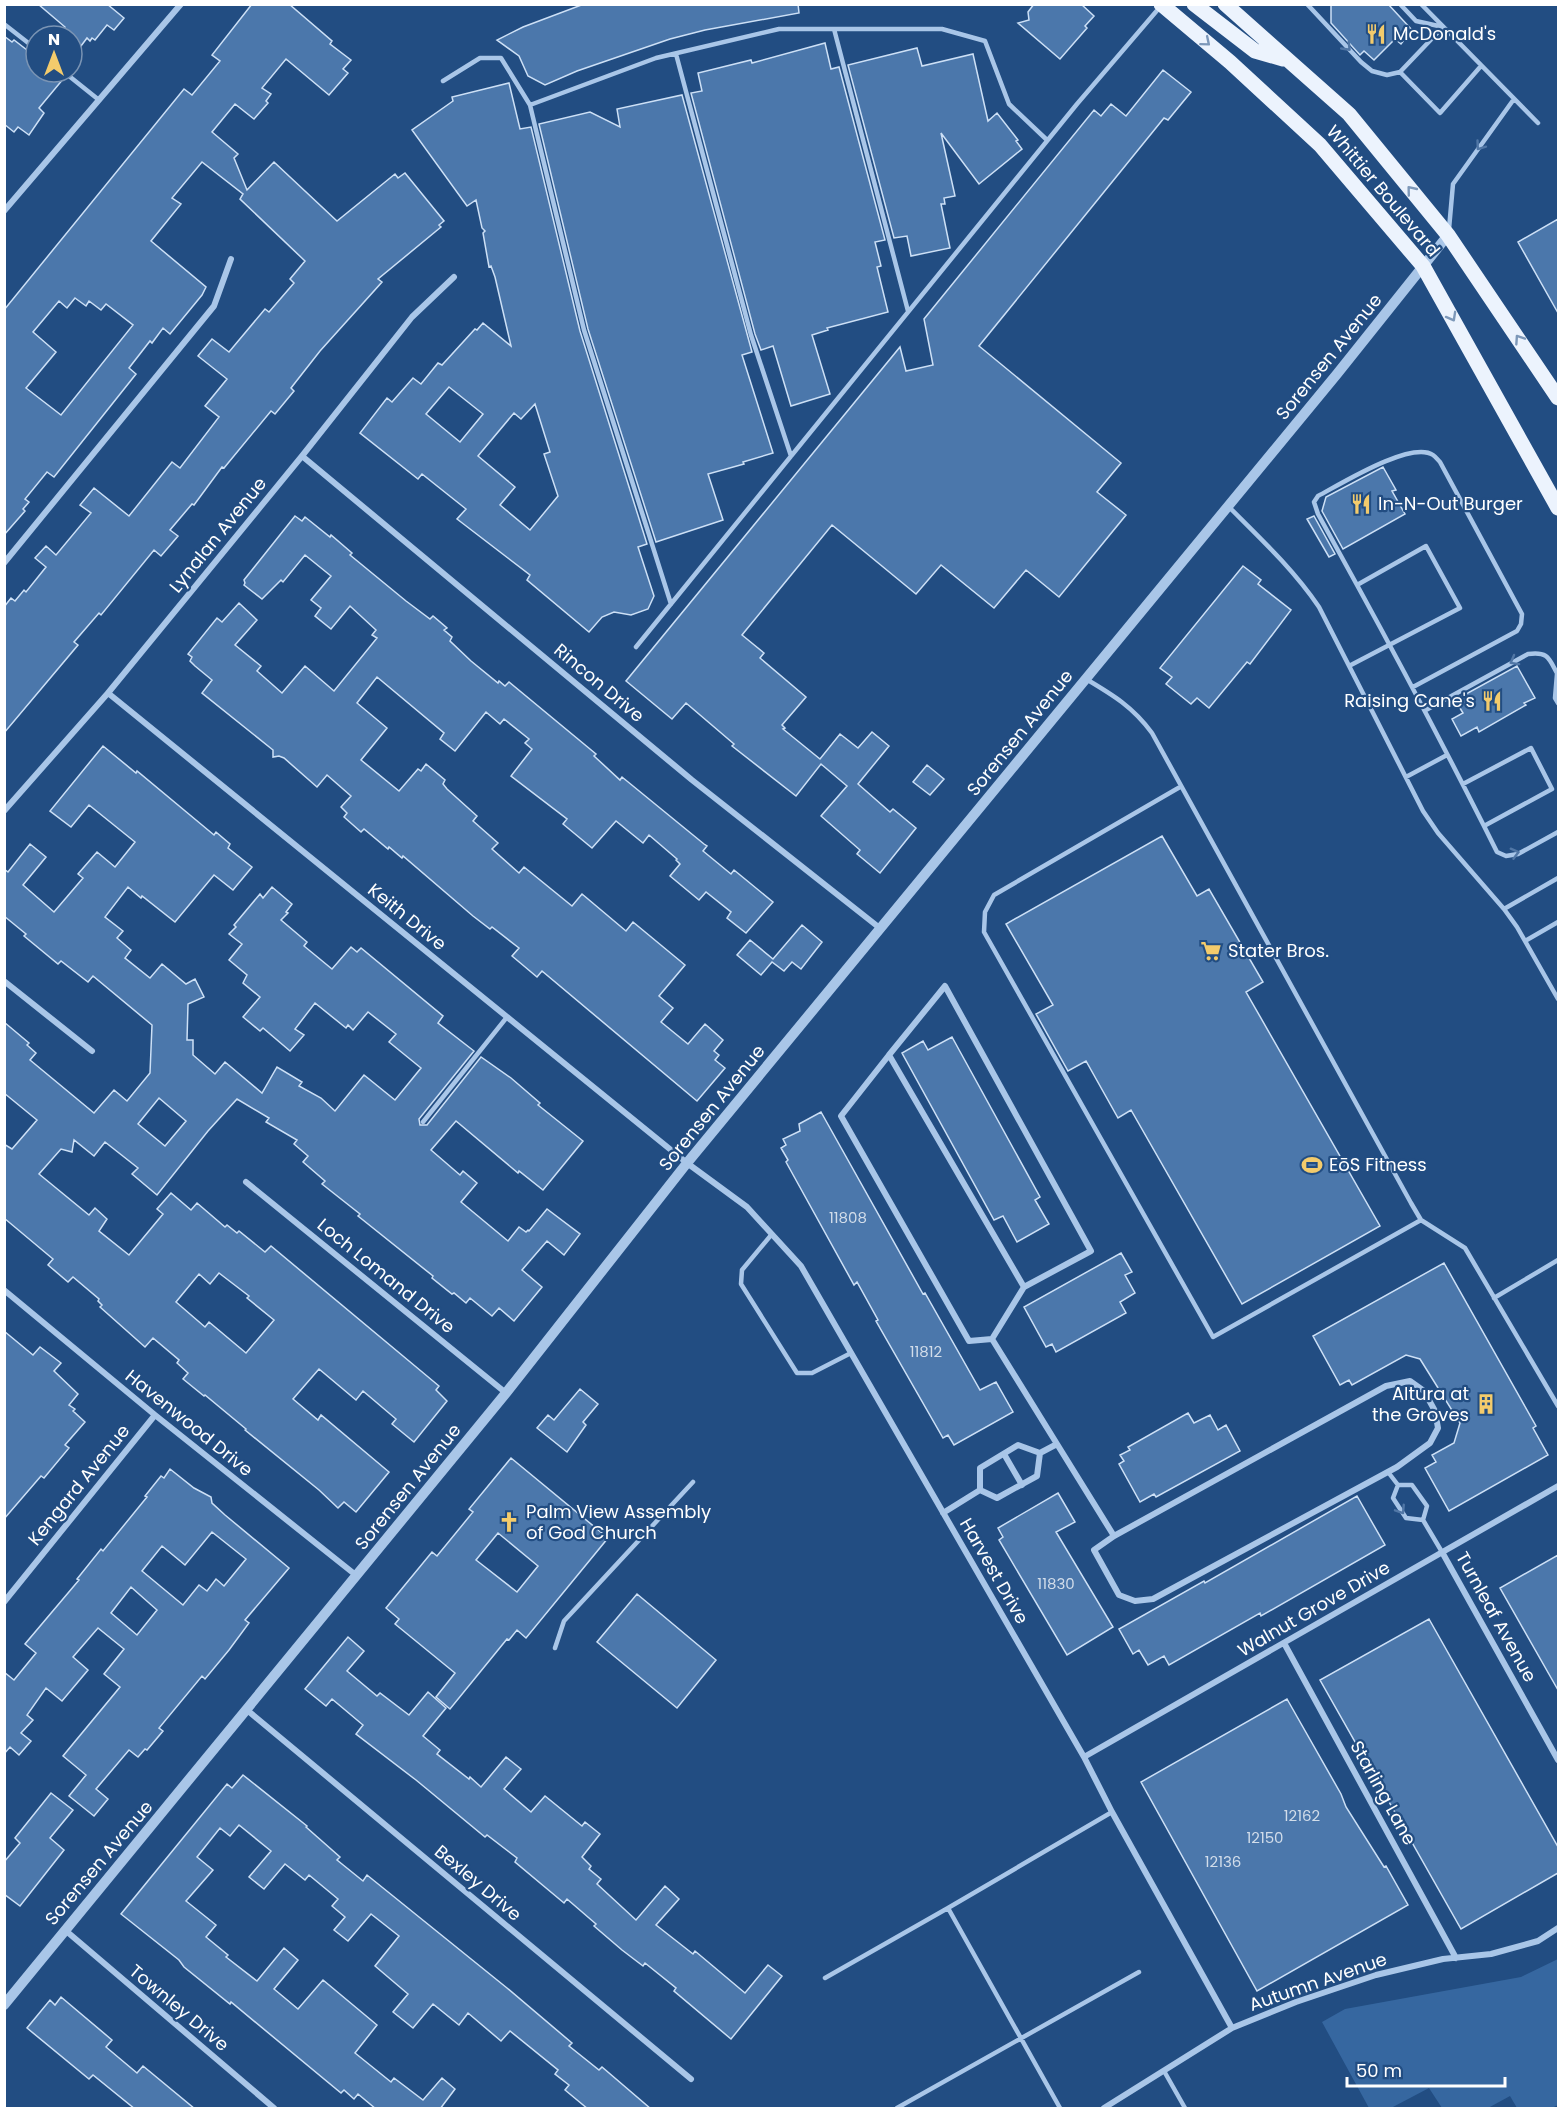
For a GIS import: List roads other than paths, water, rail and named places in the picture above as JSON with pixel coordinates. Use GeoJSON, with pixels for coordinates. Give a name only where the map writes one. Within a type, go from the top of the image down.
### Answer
{"type":"FeatureCollection","features":[{"type":"Feature","properties":{"kind":"main road"},"geometry":{"type":"LineString","coordinates":[[1194,4],[1255,51],[1286,60]]}},
{"type":"Feature","properties":{"kind":"main road","name":"Whittier Boulevard"},"geometry":{"type":"LineString","coordinates":[[1225,4],[1349,114],[1448,235],[1558,398]]}},
{"type":"Feature","properties":{"kind":"main road","name":"Whittier Boulevard"},"geometry":{"type":"LineString","coordinates":[[1162,5],[1230,62],[1320,145],[1423,266],[1558,508]]}},
{"type":"Feature","properties":{"kind":"street"},"geometry":{"type":"LineString","coordinates":[[4,211],[181,4]]}},
{"type":"Feature","properties":{"kind":"street","name":"Sorensen Avenue"},"geometry":{"type":"LineString","coordinates":[[4,2005],[506,1393],[687,1163],[1448,235]]}},
{"type":"Feature","properties":{"kind":"street"},"geometry":{"type":"LineString","coordinates":[[4,563],[214,306],[231,259]]}},
{"type":"Feature","properties":{"kind":"street","name":"Lynalan Avenue"},"geometry":{"type":"LineString","coordinates":[[4,811],[108,693],[302,456],[412,317],[454,278]]}},
{"type":"Feature","properties":{"kind":"street","name":"Rincon Drive"},"geometry":{"type":"LineString","coordinates":[[302,456],[692,780],[880,929]]}},
{"type":"Feature","properties":{"kind":"street","name":"Keith Drive"},"geometry":{"type":"LineString","coordinates":[[108,693],[687,1163]]}},
{"type":"Feature","properties":{"kind":"street"},"geometry":{"type":"LineString","coordinates":[[4,981],[92,1051]]}},
{"type":"Feature","properties":{"kind":"street"},"geometry":{"type":"LineString","coordinates":[[945,986],[1091,1251],[1024,1287],[992,1339],[969,1341],[841,1116],[945,986]]}},
{"type":"Feature","properties":{"kind":"street"},"geometry":{"type":"LineString","coordinates":[[889,1055],[1024,1287]]}},
{"type":"Feature","properties":{"kind":"street","name":"Harvest Drive"},"geometry":{"type":"LineString","coordinates":[[687,1163],[747,1208],[801,1266],[1084,1757],[1232,2028]]}},
{"type":"Feature","properties":{"kind":"street","name":"Loch Lomand Drive"},"geometry":{"type":"LineString","coordinates":[[246,1182],[506,1393]]}},
{"type":"Feature","properties":{"kind":"street","name":"Havenwood Drive"},"geometry":{"type":"LineString","coordinates":[[4,1290],[155,1415],[357,1576]]}},
{"type":"Feature","properties":{"kind":"street"},"geometry":{"type":"LineString","coordinates":[[992,1339],[1114,1536]]}},
{"type":"Feature","properties":{"kind":"street"},"geometry":{"type":"LineString","coordinates":[[1410,1381],[1424,1391],[1435,1411],[1438,1428],[1430,1443],[1388,1472],[1153,1599],[1135,1601],[1119,1595],[1094,1550],[1114,1536],[1386,1386],[1410,1381]]}},
{"type":"Feature","properties":{"kind":"street","name":"Kengard Avenue"},"geometry":{"type":"LineString","coordinates":[[4,1602],[155,1415]]}},
{"type":"Feature","properties":{"kind":"street"},"geometry":{"type":"LineString","coordinates":[[980,1490],[980,1468],[1018,1445],[1040,1453],[1057,1444]]}},
{"type":"Feature","properties":{"kind":"street"},"geometry":{"type":"LineString","coordinates":[[980,1490],[997,1498],[1037,1476],[1040,1453]]}},
{"type":"Feature","properties":{"kind":"street"},"geometry":{"type":"LineString","coordinates":[[1004,1454],[1022,1485]]}},
{"type":"Feature","properties":{"kind":"street","name":"Walnut Grove Drive"},"geometry":{"type":"LineString","coordinates":[[1084,1757],[1558,1486]]}},
{"type":"Feature","properties":{"kind":"street"},"geometry":{"type":"LineString","coordinates":[[943,1514],[980,1490]]}},
{"type":"Feature","properties":{"kind":"street","name":"Turnleaf Avenue"},"geometry":{"type":"LineString","coordinates":[[1442,1552],[1558,1760]]}},
{"type":"Feature","properties":{"kind":"street","name":"Starling Lane"},"geometry":{"type":"LineString","coordinates":[[1284,1643],[1456,1958]]}},
{"type":"Feature","properties":{"kind":"street","name":"Bexley Drive"},"geometry":{"type":"LineString","coordinates":[[247,1710],[691,2079]]}},
{"type":"Feature","properties":{"kind":"street","name":"Autumn Avenue"},"geometry":{"type":"LineString","coordinates":[[1104,2109],[1232,2028],[1296,2002],[1376,1975],[1456,1958],[1491,1954],[1539,1941],[1558,1928]]}},
{"type":"Feature","properties":{"kind":"street","name":"Townley Drive"},"geometry":{"type":"LineString","coordinates":[[65,1930],[274,2109]]}},
{"type":"Feature","properties":{"kind":"lane"},"geometry":{"type":"LineString","coordinates":[[1306,4],[1372,71],[1387,75],[1400,72],[1443,27]]}},
{"type":"Feature","properties":{"kind":"lane"},"geometry":{"type":"LineString","coordinates":[[1400,4],[1416,21],[1443,27]]}},
{"type":"Feature","properties":{"kind":"lane"},"geometry":{"type":"LineString","coordinates":[[1421,4],[1538,123]]}},
{"type":"Feature","properties":{"kind":"lane"},"geometry":{"type":"LineString","coordinates":[[636,647],[1047,140],[1162,5]]}},
{"type":"Feature","properties":{"kind":"lane"},"geometry":{"type":"LineString","coordinates":[[4,24],[24,40]]}},
{"type":"Feature","properties":{"kind":"lane"},"geometry":{"type":"LineString","coordinates":[[530,105],[656,58],[779,29],[942,29],[985,41],[1009,104],[1047,140]]}},
{"type":"Feature","properties":{"kind":"lane"},"geometry":{"type":"LineString","coordinates":[[834,29],[908,312]]}},
{"type":"Feature","properties":{"kind":"lane"},"geometry":{"type":"LineString","coordinates":[[676,54],[751,335],[791,456]]}},
{"type":"Feature","properties":{"kind":"lane"},"geometry":{"type":"LineString","coordinates":[[443,81],[480,58],[501,58],[530,105],[584,330],[671,604]]}},
{"type":"Feature","properties":{"kind":"lane"},"geometry":{"type":"LineString","coordinates":[[1400,72],[1440,113],[1481,66]]}},
{"type":"Feature","properties":{"kind":"lane"},"geometry":{"type":"LineString","coordinates":[[79,84],[99,100]]}},
{"type":"Feature","properties":{"kind":"lane"},"geometry":{"type":"LineString","coordinates":[[1448,235],[1453,184],[1514,99]]}},
{"type":"Feature","properties":{"kind":"lane"},"geometry":{"type":"LineString","coordinates":[[1413,687],[1517,631],[1521,624],[1522,614],[1440,462],[1432,454],[1421,452],[1390,458],[1318,496],[1314,502],[1318,514],[1358,585],[1390,645],[1413,687],[1426,710],[1497,852],[1506,856],[1518,854],[1558,832]]}},
{"type":"Feature","properties":{"kind":"lane"},"geometry":{"type":"LineString","coordinates":[[1228,506],[1289,567],[1319,607],[1423,811],[1438,833],[1504,909],[1558,999]]}},
{"type":"Feature","properties":{"kind":"lane"},"geometry":{"type":"LineString","coordinates":[[1349,666],[1460,608],[1426,546],[1358,585]]}},
{"type":"Feature","properties":{"kind":"lane"},"geometry":{"type":"LineString","coordinates":[[1426,710],[1528,654],[1540,652],[1548,656],[1558,674],[1556,698],[1558,704]]}},
{"type":"Feature","properties":{"kind":"lane"},"geometry":{"type":"LineString","coordinates":[[1086,679],[1117,697],[1139,715],[1152,733],[1396,1179],[1421,1220],[1465,1248],[1558,1406]]}},
{"type":"Feature","properties":{"kind":"lane"},"geometry":{"type":"LineString","coordinates":[[1463,784],[1531,748],[1552,789],[1484,826]]}},
{"type":"Feature","properties":{"kind":"lane"},"geometry":{"type":"LineString","coordinates":[[1406,777],[1447,754]]}},
{"type":"Feature","properties":{"kind":"lane"},"geometry":{"type":"LineString","coordinates":[[1180,787],[994,895],[984,912],[984,932],[1214,1337],[1421,1220]]}},
{"type":"Feature","properties":{"kind":"lane"},"geometry":{"type":"LineString","coordinates":[[1504,909],[1558,878]]}},
{"type":"Feature","properties":{"kind":"lane"},"geometry":{"type":"LineString","coordinates":[[1525,941],[1558,922]]}},
{"type":"Feature","properties":{"kind":"lane"},"geometry":{"type":"LineString","coordinates":[[423,1122],[507,1017]]}},
{"type":"Feature","properties":{"kind":"lane"},"geometry":{"type":"LineString","coordinates":[[772,1234],[742,1270],[741,1284],[797,1373],[812,1373],[851,1353]]}},
{"type":"Feature","properties":{"kind":"lane"},"geometry":{"type":"LineString","coordinates":[[1494,1298],[1558,1260]]}},
{"type":"Feature","properties":{"kind":"lane"},"geometry":{"type":"LineString","coordinates":[[1388,1472],[1398,1485]]}},
{"type":"Feature","properties":{"kind":"lane"},"geometry":{"type":"LineString","coordinates":[[555,1648],[564,1621],[693,1482]]}},
{"type":"Feature","properties":{"kind":"lane"},"geometry":{"type":"LineString","coordinates":[[1398,1485],[1393,1498],[1406,1518],[1424,1520]]}},
{"type":"Feature","properties":{"kind":"lane"},"geometry":{"type":"LineString","coordinates":[[1398,1485],[1412,1485],[1427,1506],[1424,1520],[1442,1552]]}},
{"type":"Feature","properties":{"kind":"lane"},"geometry":{"type":"LineString","coordinates":[[825,1978],[1112,1812]]}},
{"type":"Feature","properties":{"kind":"lane"},"geometry":{"type":"LineString","coordinates":[[948,1908],[1060,2109]]}},
{"type":"Feature","properties":{"kind":"lane"},"geometry":{"type":"LineString","coordinates":[[897,2108],[1139,1972]]}},
{"type":"Feature","properties":{"kind":"lane"},"geometry":{"type":"LineString","coordinates":[[1164,2071],[1185,2109]]}},
{"type":"Feature","properties":{"kind":"place","name":"McDonald's"},"geometry":{"type":"Point","coordinates":[1376,34]}},
{"type":"Feature","properties":{"kind":"place","name":"In-N-Out Burger"},"geometry":{"type":"Point","coordinates":[1361,504]}},
{"type":"Feature","properties":{"kind":"place","name":"Raising Cane's"},"geometry":{"type":"Point","coordinates":[1492,701]}},
{"type":"Feature","properties":{"kind":"place","name":"Stater Bros."},"geometry":{"type":"Point","coordinates":[1211,951]}},
{"type":"Feature","properties":{"kind":"place","name":"EōS Fitness"},"geometry":{"type":"Point","coordinates":[1312,1165]}},
{"type":"Feature","properties":{"kind":"place","name":"Altura at the Groves"},"geometry":{"type":"Point","coordinates":[1486,1404]}},
{"type":"Feature","properties":{"kind":"place","name":"Palm View Assembly of God Church"},"geometry":{"type":"Point","coordinates":[509,1522]}}]}
